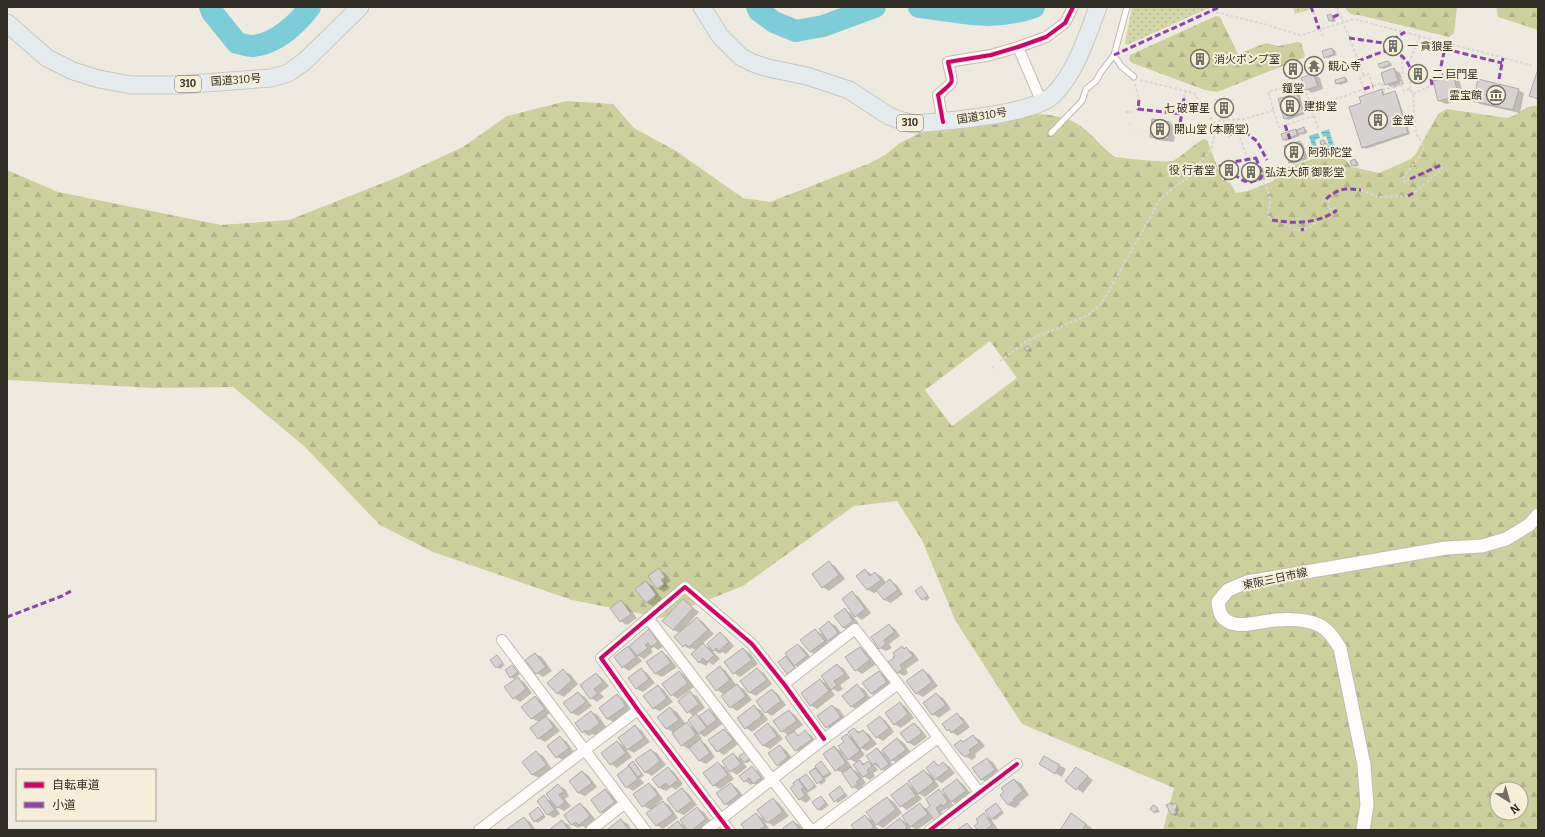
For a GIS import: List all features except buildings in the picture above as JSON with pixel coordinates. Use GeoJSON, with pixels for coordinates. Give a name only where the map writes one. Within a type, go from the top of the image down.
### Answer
{"type":"FeatureCollection","features":[{"type":"Feature","properties":{"kind":"highway","name":"国道310号"},"geometry":{"type":"LineString","coordinates":[[7,22],[47,58],[73,71],[98,79],[131,85],[178,85],[271,78],[288,73],[305,61],[360,7]]}},
{"type":"Feature","properties":{"kind":"highway","name":"国道310号"},"geometry":{"type":"LineString","coordinates":[[702,7],[720,36],[741,57],[768,68],[807,76],[849,90],[889,116],[915,124],[943,122],[1004,113],[1032,107],[1042,103],[1052,96],[1064,83],[1083,47],[1098,7]]}},
{"type":"Feature","properties":{"kind":"main road","name":"東阪三日市線"},"geometry":{"type":"LineString","coordinates":[[1363,830],[1367,805],[1364,765],[1340,648],[1330,634],[1319,626],[1300,620],[1276,620],[1238,624],[1227,621],[1220,614],[1218,602],[1228,590],[1247,582],[1446,548],[1482,546],[1506,539],[1529,525],[1538,515]]}},
{"type":"Feature","properties":{"kind":"street"},"geometry":{"type":"LineString","coordinates":[[943,122],[938,96],[951,83],[952,78],[948,62],[991,55],[1046,37],[1065,23],[1073,7]]}},
{"type":"Feature","properties":{"kind":"street"},"geometry":{"type":"LineString","coordinates":[[1018,47],[1042,103]]}},
{"type":"Feature","properties":{"kind":"street"},"geometry":{"type":"LineString","coordinates":[[729,830],[638,710],[602,658],[685,587],[752,644],[784,684],[824,739]]}},
{"type":"Feature","properties":{"kind":"street"},"geometry":{"type":"LineString","coordinates":[[648,618],[771,780],[812,830],[938,738]]}},
{"type":"Feature","properties":{"kind":"street"},"geometry":{"type":"LineString","coordinates":[[784,684],[856,630],[979,792]]}},
{"type":"Feature","properties":{"kind":"street"},"geometry":{"type":"LineString","coordinates":[[502,640],[645,830]]}},
{"type":"Feature","properties":{"kind":"street"},"geometry":{"type":"LineString","coordinates":[[706,830],[898,684]]}},
{"type":"Feature","properties":{"kind":"street"},"geometry":{"type":"LineString","coordinates":[[479,830],[638,710]]}},
{"type":"Feature","properties":{"kind":"street"},"geometry":{"type":"LineString","coordinates":[[930,830],[1017,764]]}},
{"type":"Feature","properties":{"kind":"street"},"geometry":{"type":"LineString","coordinates":[[591,830],[624,804]]}},
{"type":"Feature","properties":{"kind":"lane"},"geometry":{"type":"LineString","coordinates":[[1051,132],[1082,101],[1086,89],[1096,81],[1114,55],[1127,7]]}},
{"type":"Feature","properties":{"kind":"lane"},"geometry":{"type":"LineString","coordinates":[[1114,55],[1122,66],[1134,77]]}},
{"type":"Feature","properties":{"kind":"path"},"geometry":{"type":"LineString","coordinates":[[1337,7],[1364,75]]}},
{"type":"Feature","properties":{"kind":"path"},"geometry":{"type":"LineString","coordinates":[[1211,11],[1268,25],[1299,35],[1342,21],[1354,19],[1530,65]]}},
{"type":"Feature","properties":{"kind":"path"},"geometry":{"type":"LineString","coordinates":[[1313,12],[1315,17]]}},
{"type":"Feature","properties":{"kind":"path"},"geometry":{"type":"LineString","coordinates":[[1320,29],[1323,36]]}},
{"type":"Feature","properties":{"kind":"path"},"geometry":{"type":"LineString","coordinates":[[1409,63],[1420,36]]}},
{"type":"Feature","properties":{"kind":"path"},"geometry":{"type":"LineString","coordinates":[[1401,57],[1403,70],[1401,84],[1404,92],[1410,89]]}},
{"type":"Feature","properties":{"kind":"path"},"geometry":{"type":"LineString","coordinates":[[1441,66],[1443,75]]}},
{"type":"Feature","properties":{"kind":"path"},"geometry":{"type":"LineString","coordinates":[[1410,179],[1405,182],[1403,178],[1424,150],[1420,139],[1416,134],[1413,94],[1410,89],[1411,71]]}},
{"type":"Feature","properties":{"kind":"path"},"geometry":{"type":"LineString","coordinates":[[1365,94],[1360,77],[1364,75],[1369,74],[1374,91]]}},
{"type":"Feature","properties":{"kind":"path"},"geometry":{"type":"LineString","coordinates":[[1000,361],[1027,341],[1088,315],[1102,303],[1161,198],[1189,176],[1211,150],[1215,133],[1214,124],[1194,93],[1142,81],[1134,77]]}},
{"type":"Feature","properties":{"kind":"path"},"geometry":{"type":"LineString","coordinates":[[1134,77],[1139,100]]}},
{"type":"Feature","properties":{"kind":"path"},"geometry":{"type":"LineString","coordinates":[[1498,84],[1499,79]]}},
{"type":"Feature","properties":{"kind":"path"},"geometry":{"type":"LineString","coordinates":[[1314,116],[1280,127],[1268,92],[1299,83],[1304,95],[1306,94],[1314,116],[1319,131]]}},
{"type":"Feature","properties":{"kind":"path"},"geometry":{"type":"LineString","coordinates":[[1373,86],[1382,83],[1384,90],[1401,84]]}},
{"type":"Feature","properties":{"kind":"path"},"geometry":{"type":"LineString","coordinates":[[1413,94],[1432,85]]}},
{"type":"Feature","properties":{"kind":"path"},"geometry":{"type":"LineString","coordinates":[[1311,108],[1364,89]]}},
{"type":"Feature","properties":{"kind":"path"},"geometry":{"type":"LineString","coordinates":[[1184,98],[1186,92]]}},
{"type":"Feature","properties":{"kind":"path"},"geometry":{"type":"LineString","coordinates":[[1182,110],[1207,112]]}},
{"type":"Feature","properties":{"kind":"path"},"geometry":{"type":"LineString","coordinates":[[1179,131],[1187,132],[1222,120],[1245,119],[1274,110]]}},
{"type":"Feature","properties":{"kind":"path"},"geometry":{"type":"LineString","coordinates":[[1126,112],[1132,112]]}},
{"type":"Feature","properties":{"kind":"path"},"geometry":{"type":"LineString","coordinates":[[1234,119],[1248,160]]}},
{"type":"Feature","properties":{"kind":"path"},"geometry":{"type":"LineString","coordinates":[[1222,120],[1228,135]]}},
{"type":"Feature","properties":{"kind":"path"},"geometry":{"type":"LineString","coordinates":[[1414,192],[1442,169],[1441,165]]}},
{"type":"Feature","properties":{"kind":"path"},"geometry":{"type":"LineString","coordinates":[[1261,178],[1268,193],[1270,202],[1268,216],[1272,220]]}},
{"type":"Feature","properties":{"kind":"path"},"geometry":{"type":"LineString","coordinates":[[1361,190],[1379,197],[1408,196]]}},
{"type":"Feature","properties":{"kind":"path"},"geometry":{"type":"LineString","coordinates":[[1326,199],[1326,202],[1329,202],[1328,209],[1337,208],[1338,210]]}},
{"type":"Feature","properties":{"kind":"path"},"geometry":{"type":"LineString","coordinates":[[1304,229],[1311,227],[1319,220]]}},
{"type":"Feature","properties":{"kind":"path"},"geometry":{"type":"LineString","coordinates":[[1285,222],[1291,228],[1301,230]]}},
{"type":"Feature","properties":{"kind":"green space"},"geometry":{"type":"Polygon","coordinates":[[[1132,7],[1211,7],[1127,45],[1125,43],[1132,7]]]}},
{"type":"Feature","properties":{"kind":"green space"},"geometry":{"type":"Polygon","coordinates":[[[1293,7],[1317,7],[1295,14],[1293,7]]]}},
{"type":"Feature","properties":{"kind":"green space"},"geometry":{"type":"Polygon","coordinates":[[[1345,7],[1457,7],[1454,33],[1449,37],[1352,14],[1347,11],[1345,7]]]}},
{"type":"Feature","properties":{"kind":"green space"},"geometry":{"type":"Polygon","coordinates":[[[1496,7],[1538,7],[1538,30],[1498,17],[1496,7]]]}},
{"type":"Feature","properties":{"kind":"green space"},"geometry":{"type":"Polygon","coordinates":[[[1216,16],[1220,17],[1238,54],[1266,43],[1279,46],[1298,42],[1301,43],[1305,55],[1303,58],[1217,92],[1205,90],[1132,63],[1129,60],[1130,55],[1216,16]]]}},
{"type":"Feature","properties":{"kind":"green space"},"geometry":{"type":"Polygon","coordinates":[[[567,101],[613,104],[634,128],[676,151],[743,198],[770,202],[868,164],[885,155],[900,143],[920,133],[1031,114],[1044,114],[1058,116],[1076,123],[1115,157],[1154,161],[1172,161],[1180,157],[1203,139],[1207,140],[1222,179],[1230,183],[1236,193],[1248,191],[1273,181],[1278,173],[1285,168],[1334,152],[1339,153],[1352,167],[1379,173],[1411,159],[1415,155],[1438,114],[1447,109],[1507,118],[1526,108],[1538,106],[1538,830],[1163,830],[1174,788],[1022,724],[955,620],[922,540],[897,501],[854,506],[743,586],[662,618],[572,600],[433,552],[380,525],[304,446],[233,387],[154,388],[7,380],[7,170],[58,192],[221,225],[289,220],[398,177],[463,147],[507,116],[567,101]],[[990,341],[925,390],[952,426],[1017,378],[990,341]]]}},
{"type":"Feature","properties":{"kind":"water"},"geometry":{"type":"Polygon","coordinates":[[[1329,129],[1335,149],[1315,155],[1309,136],[1318,133],[1320,138],[1315,140],[1318,149],[1329,145],[1326,136],[1323,137],[1321,132],[1329,129]]]}},
{"type":"Feature","properties":{"kind":"waterway"},"geometry":{"type":"LineString","coordinates":[[210,7],[212,12],[237,43],[253,46],[278,37],[299,20],[310,7]]}},
{"type":"Feature","properties":{"kind":"waterway"},"geometry":{"type":"LineString","coordinates":[[757,7],[759,11],[774,22],[796,31],[823,26],[875,7]]}},
{"type":"Feature","properties":{"kind":"waterway"},"geometry":{"type":"LineString","coordinates":[[919,7],[990,15],[1018,12],[1034,7]]}},
{"type":"Feature","properties":{"kind":"marked path"},"geometry":{"type":"LineString","coordinates":[[1114,55],[1220,7]]}},
{"type":"Feature","properties":{"kind":"marked path"},"geometry":{"type":"LineString","coordinates":[[1311,7],[1313,12]]}},
{"type":"Feature","properties":{"kind":"marked path"},"geometry":{"type":"LineString","coordinates":[[1333,17],[1340,14]]}},
{"type":"Feature","properties":{"kind":"marked path"},"geometry":{"type":"LineString","coordinates":[[1315,17],[1319,29]]}},
{"type":"Feature","properties":{"kind":"marked path"},"geometry":{"type":"LineString","coordinates":[[1349,38],[1387,43],[1405,32]]}},
{"type":"Feature","properties":{"kind":"marked path"},"geometry":{"type":"LineString","coordinates":[[1441,66],[1446,43]]}},
{"type":"Feature","properties":{"kind":"marked path"},"geometry":{"type":"LineString","coordinates":[[1445,49],[1502,63]]}},
{"type":"Feature","properties":{"kind":"marked path"},"geometry":{"type":"LineString","coordinates":[[1358,61],[1382,52],[1393,51],[1403,58],[1411,71]]}},
{"type":"Feature","properties":{"kind":"marked path"},"geometry":{"type":"LineString","coordinates":[[1499,79],[1503,58]]}},
{"type":"Feature","properties":{"kind":"marked path"},"geometry":{"type":"LineString","coordinates":[[1432,85],[1431,79],[1443,75]]}},
{"type":"Feature","properties":{"kind":"marked path"},"geometry":{"type":"LineString","coordinates":[[1364,89],[1373,86]]}},
{"type":"Feature","properties":{"kind":"marked path"},"geometry":{"type":"LineString","coordinates":[[1179,131],[1184,98]]}},
{"type":"Feature","properties":{"kind":"marked path"},"geometry":{"type":"LineString","coordinates":[[1139,100],[1138,109],[1182,114]]}},
{"type":"Feature","properties":{"kind":"marked path"},"geometry":{"type":"LineString","coordinates":[[1285,125],[1290,139]]}},
{"type":"Feature","properties":{"kind":"marked path"},"geometry":{"type":"LineString","coordinates":[[1228,135],[1242,130],[1257,141],[1267,160]]}},
{"type":"Feature","properties":{"kind":"marked path"},"geometry":{"type":"LineString","coordinates":[[1256,158],[1262,174],[1261,178],[1251,182],[1244,181],[1236,176],[1225,179],[1220,166],[1256,158]]}},
{"type":"Feature","properties":{"kind":"marked path"},"geometry":{"type":"LineString","coordinates":[[1410,179],[1441,165]]}},
{"type":"Feature","properties":{"kind":"marked path"},"geometry":{"type":"LineString","coordinates":[[1326,199],[1338,191],[1351,189],[1361,190]]}},
{"type":"Feature","properties":{"kind":"marked path"},"geometry":{"type":"LineString","coordinates":[[1408,196],[1415,192]]}},
{"type":"Feature","properties":{"kind":"marked path"},"geometry":{"type":"LineString","coordinates":[[1272,220],[1306,222],[1330,215],[1337,210]]}},
{"type":"Feature","properties":{"kind":"marked path"},"geometry":{"type":"LineString","coordinates":[[7,617],[62,596],[71,591]]}},
{"type":"Feature","properties":{"kind":"cycle path"},"geometry":{"type":"LineString","coordinates":[[943,122],[938,95],[952,82],[948,62],[991,55],[1046,37],[1065,23],[1073,7]]}},
{"type":"Feature","properties":{"kind":"cycle path"},"geometry":{"type":"LineString","coordinates":[[729,830],[638,710],[601,658],[685,587],[752,644],[784,684],[824,739]]}},
{"type":"Feature","properties":{"kind":"cycle path"},"geometry":{"type":"LineString","coordinates":[[930,830],[1017,764]]}},
{"type":"Feature","properties":{"kind":"place","name":"一 貪狼星"},"geometry":{"type":"Point","coordinates":[1393,46]}},
{"type":"Feature","properties":{"kind":"place","name":"消火ポンプ室"},"geometry":{"type":"Point","coordinates":[1200,59]}},
{"type":"Feature","properties":{"kind":"place","name":"観心寺"},"geometry":{"type":"Point","coordinates":[1314,66]}},
{"type":"Feature","properties":{"kind":"place","name":"鐘堂"},"geometry":{"type":"Point","coordinates":[1293,69]}},
{"type":"Feature","properties":{"kind":"place","name":"二 巨門星"},"geometry":{"type":"Point","coordinates":[1418,74]}},
{"type":"Feature","properties":{"kind":"place","name":"霊宝館"},"geometry":{"type":"Point","coordinates":[1496,95]}},
{"type":"Feature","properties":{"kind":"place","name":"建掛堂"},"geometry":{"type":"Point","coordinates":[1290,106]}},
{"type":"Feature","properties":{"kind":"place","name":"七 破軍星"},"geometry":{"type":"Point","coordinates":[1224,108]}},
{"type":"Feature","properties":{"kind":"place","name":"金堂"},"geometry":{"type":"Point","coordinates":[1378,120]}},
{"type":"Feature","properties":{"kind":"place","name":"開山堂 (本願堂)"},"geometry":{"type":"Point","coordinates":[1160,129]}},
{"type":"Feature","properties":{"kind":"place","name":"阿弥陀堂"},"geometry":{"type":"Point","coordinates":[1294,152]}},
{"type":"Feature","properties":{"kind":"place","name":"役 行者堂"},"geometry":{"type":"Point","coordinates":[1229,170]}},
{"type":"Feature","properties":{"kind":"place","name":"弘法大師 御影堂"},"geometry":{"type":"Point","coordinates":[1251,172]}}]}
